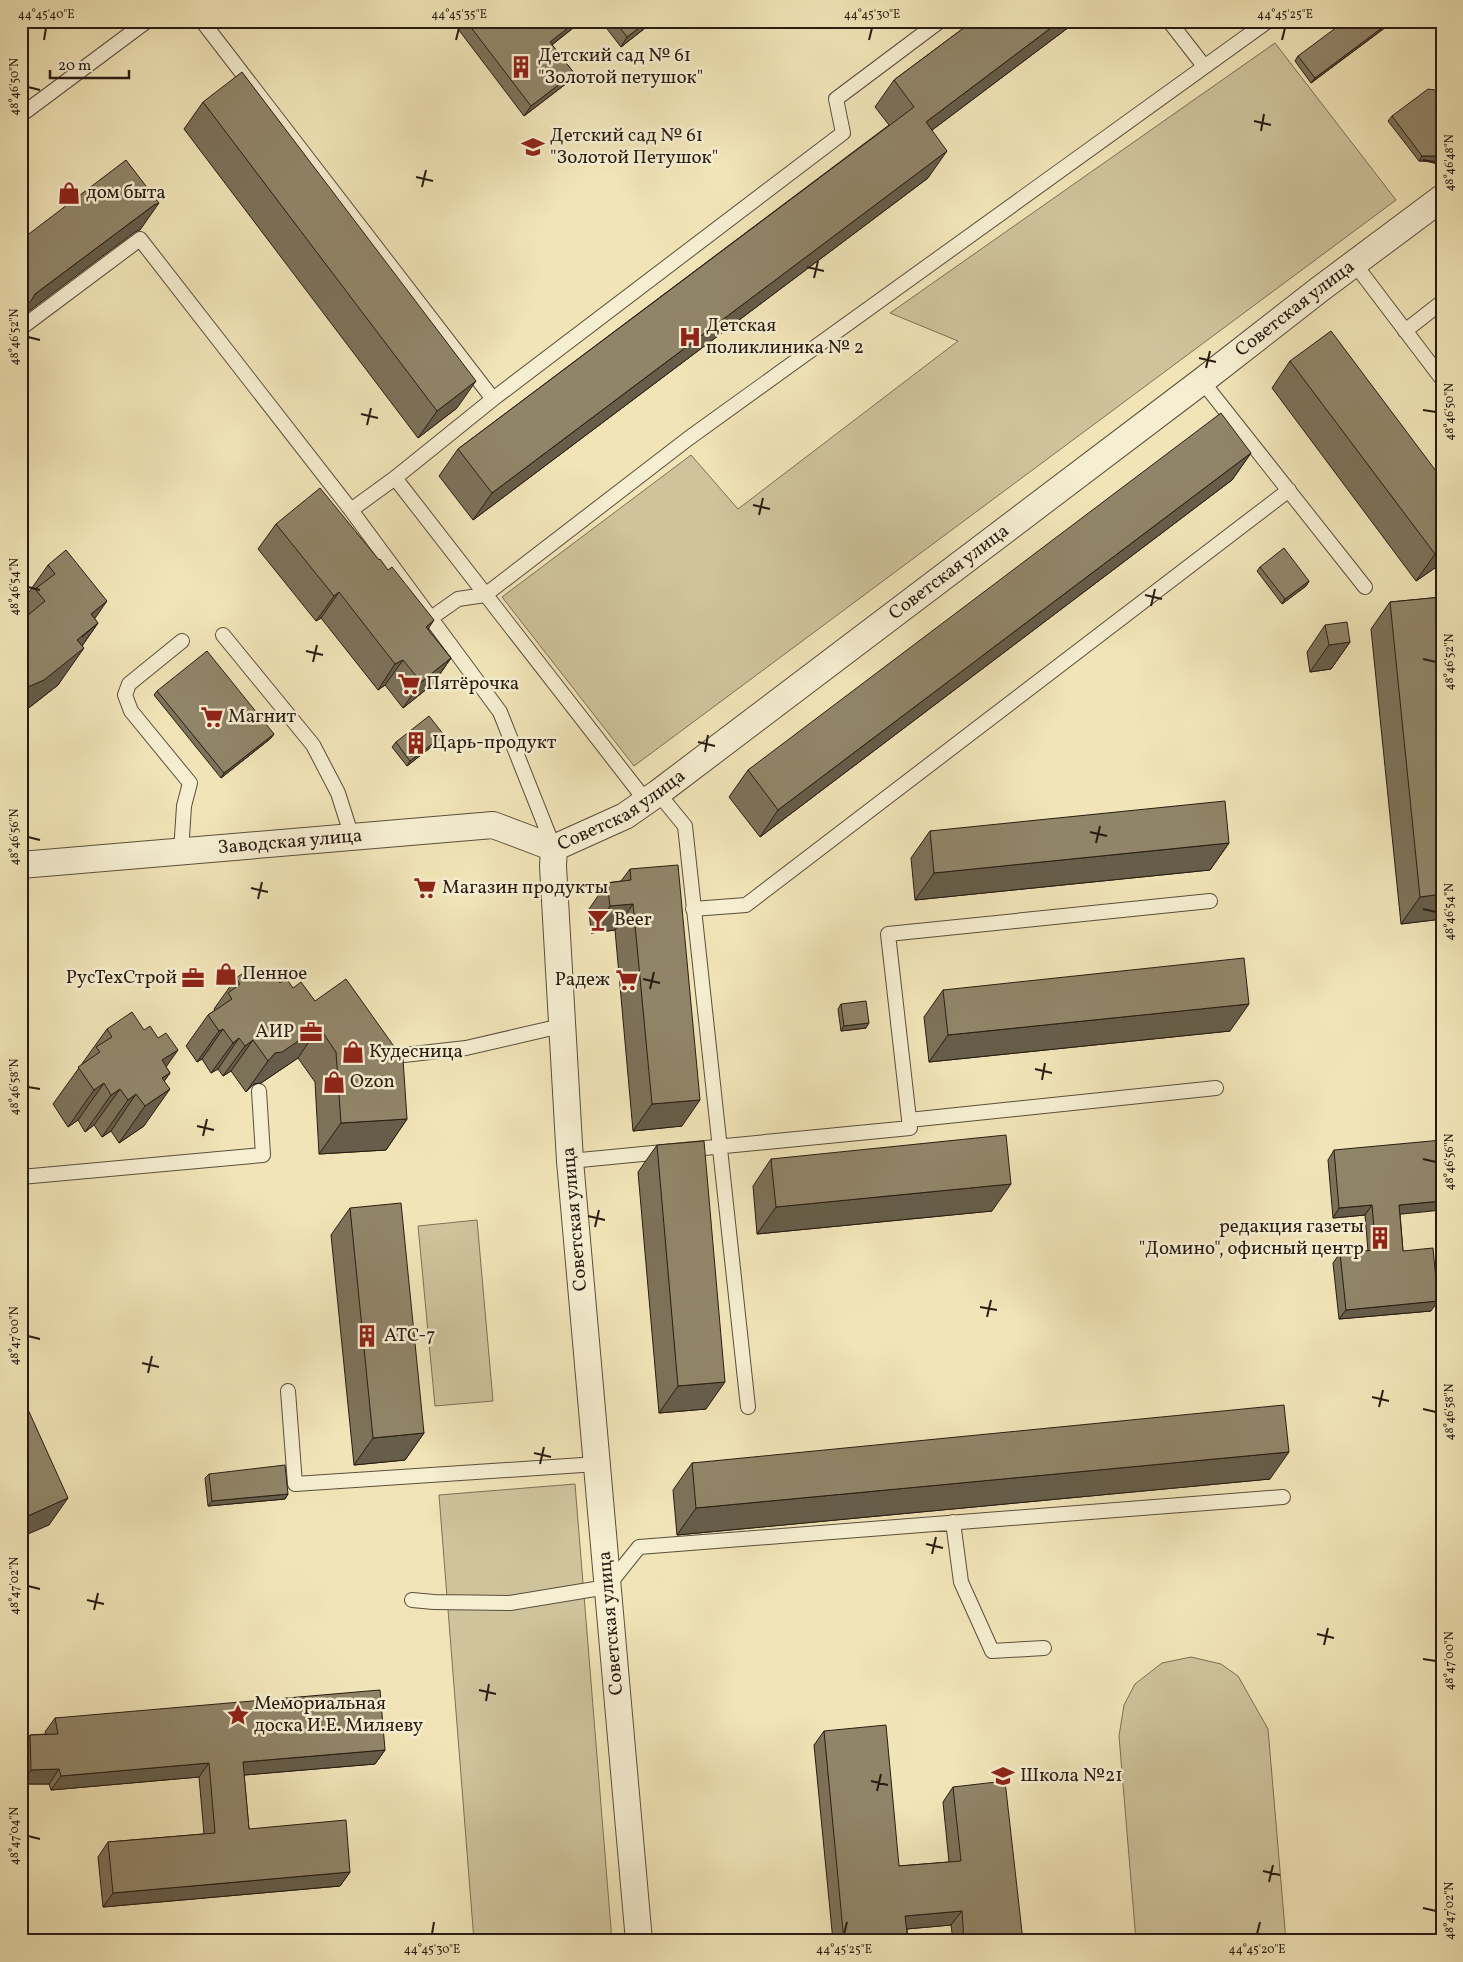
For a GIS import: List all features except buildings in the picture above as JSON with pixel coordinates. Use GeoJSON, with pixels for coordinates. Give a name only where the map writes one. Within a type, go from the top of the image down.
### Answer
{"type":"FeatureCollection","features":[{"type":"Feature","properties":{"kind":"street","name":"Советская улица"},"geometry":{"type":"LineString","coordinates":[[639,1941],[570,1160],[561,1026],[553,866],[554,848],[625,816],[652,797],[1442,198]]}},
{"type":"Feature","properties":{"kind":"street","name":"Заводская улица"},"geometry":{"type":"LineString","coordinates":[[21,865],[493,826],[554,848]]}},
{"type":"Feature","properties":{"kind":"lane"},"geometry":{"type":"LineString","coordinates":[[21,115],[147,21]]}},
{"type":"Feature","properties":{"kind":"lane"},"geometry":{"type":"LineString","coordinates":[[202,21],[493,399]]}},
{"type":"Feature","properties":{"kind":"lane"},"geometry":{"type":"LineString","coordinates":[[351,510],[395,478],[493,399],[843,133],[836,99],[940,21]]}},
{"type":"Feature","properties":{"kind":"lane"},"geometry":{"type":"LineString","coordinates":[[1169,21],[1204,66]]}},
{"type":"Feature","properties":{"kind":"lane"},"geometry":{"type":"LineString","coordinates":[[431,618],[458,599],[485,595],[689,438],[1268,21]]}},
{"type":"Feature","properties":{"kind":"lane"},"geometry":{"type":"LineString","coordinates":[[21,328],[140,239],[351,510],[500,712],[554,848]]}},
{"type":"Feature","properties":{"kind":"lane"},"geometry":{"type":"LineString","coordinates":[[1354,263],[1442,379]]}},
{"type":"Feature","properties":{"kind":"lane"},"geometry":{"type":"LineString","coordinates":[[1405,331],[1442,302]]}},
{"type":"Feature","properties":{"kind":"lane"},"geometry":{"type":"LineString","coordinates":[[1202,381],[1365,587]]}},
{"type":"Feature","properties":{"kind":"lane"},"geometry":{"type":"LineString","coordinates":[[395,478],[485,595],[652,797],[685,826],[748,1407]]}},
{"type":"Feature","properties":{"kind":"lane"},"geometry":{"type":"LineString","coordinates":[[693,909],[746,905],[1290,490]]}},
{"type":"Feature","properties":{"kind":"lane"},"geometry":{"type":"LineString","coordinates":[[223,635],[313,745],[338,793],[352,837]]}},
{"type":"Feature","properties":{"kind":"lane"},"geometry":{"type":"LineString","coordinates":[[181,852],[184,806],[190,783],[131,711],[125,694],[129,684],[182,641]]}},
{"type":"Feature","properties":{"kind":"lane"},"geometry":{"type":"LineString","coordinates":[[570,1160],[910,1128],[888,934],[1210,902]]}},
{"type":"Feature","properties":{"kind":"lane"},"geometry":{"type":"LineString","coordinates":[[386,1057],[466,1048],[561,1026]]}},
{"type":"Feature","properties":{"kind":"lane"},"geometry":{"type":"LineString","coordinates":[[909,1120],[1216,1088]]}},
{"type":"Feature","properties":{"kind":"lane"},"geometry":{"type":"LineString","coordinates":[[21,1177],[263,1155],[259,1091]]}},
{"type":"Feature","properties":{"kind":"lane"},"geometry":{"type":"LineString","coordinates":[[288,1392],[295,1484],[597,1464]]}},
{"type":"Feature","properties":{"kind":"lane"},"geometry":{"type":"LineString","coordinates":[[412,1600],[510,1603],[607,1587],[639,1546],[1283,1497]]}},
{"type":"Feature","properties":{"kind":"lane"},"geometry":{"type":"LineString","coordinates":[[953,1522],[961,1582],[992,1651],[1044,1648]]}},
{"type":"Feature","properties":{"kind":"shaded area"},"geometry":{"type":"Polygon","coordinates":[[[1275,43],[1396,200],[634,766],[502,597],[691,455],[738,509],[958,341],[890,313],[1275,43]]]}},
{"type":"Feature","properties":{"kind":"shaded area"},"geometry":{"type":"Polygon","coordinates":[[[477,1220],[493,1401],[435,1406],[418,1226],[477,1220]]]}},
{"type":"Feature","properties":{"kind":"shaded area"},"geometry":{"type":"Polygon","coordinates":[[[575,1484],[612,1941],[474,1941],[439,1495],[575,1484]]]}},
{"type":"Feature","properties":{"kind":"shaded area"},"geometry":{"type":"Polygon","coordinates":[[[1191,1657],[1221,1664],[1238,1676],[1268,1729],[1286,1941],[1136,1941],[1119,1736],[1124,1705],[1135,1684],[1162,1663],[1191,1657]]]}},
{"type":"Feature","properties":{"kind":"place","name":"Детский сад № 61 \"Золотой петушок\""},"geometry":{"type":"Point","coordinates":[521,67]}},
{"type":"Feature","properties":{"kind":"place","name":"Детский сад № 61 \"Золотой Петушок\""},"geometry":{"type":"Point","coordinates":[533,147]}},
{"type":"Feature","properties":{"kind":"place","name":"дом быта"},"geometry":{"type":"Point","coordinates":[69,193]}},
{"type":"Feature","properties":{"kind":"place","name":"Детская поликлиника № 2"},"geometry":{"type":"Point","coordinates":[690,337]}},
{"type":"Feature","properties":{"kind":"place","name":"Пятёрочка"},"geometry":{"type":"Point","coordinates":[409,684]}},
{"type":"Feature","properties":{"kind":"place","name":"Магнит"},"geometry":{"type":"Point","coordinates":[212,717]}},
{"type":"Feature","properties":{"kind":"place","name":"Царь-продукт"},"geometry":{"type":"Point","coordinates":[416,743]}},
{"type":"Feature","properties":{"kind":"place","name":"Магазин продукты"},"geometry":{"type":"Point","coordinates":[425,888]}},
{"type":"Feature","properties":{"kind":"place","name":"Beer"},"geometry":{"type":"Point","coordinates":[598,920]}},
{"type":"Feature","properties":{"kind":"place","name":"Пенное"},"geometry":{"type":"Point","coordinates":[226,974]}},
{"type":"Feature","properties":{"kind":"place","name":"РусТехСтрой"},"geometry":{"type":"Point","coordinates":[193,978]}},
{"type":"Feature","properties":{"kind":"place","name":"Радеж"},"geometry":{"type":"Point","coordinates":[627,980]}},
{"type":"Feature","properties":{"kind":"place","name":"АИР"},"geometry":{"type":"Point","coordinates":[311,1032]}},
{"type":"Feature","properties":{"kind":"place","name":"Кудесница"},"geometry":{"type":"Point","coordinates":[353,1052]}},
{"type":"Feature","properties":{"kind":"place","name":"Ozon"},"geometry":{"type":"Point","coordinates":[334,1082]}},
{"type":"Feature","properties":{"kind":"place","name":"редакция газеты \"Домино\", офисный центр"},"geometry":{"type":"Point","coordinates":[1380,1238]}},
{"type":"Feature","properties":{"kind":"place","name":"АТС-7"},"geometry":{"type":"Point","coordinates":[367,1336]}},
{"type":"Feature","properties":{"kind":"place","name":"Мемориальная доска И.Е. Миляеву"},"geometry":{"type":"Point","coordinates":[238,1715]}},
{"type":"Feature","properties":{"kind":"place","name":"Школа №21"},"geometry":{"type":"Point","coordinates":[1003,1776]}}]}
